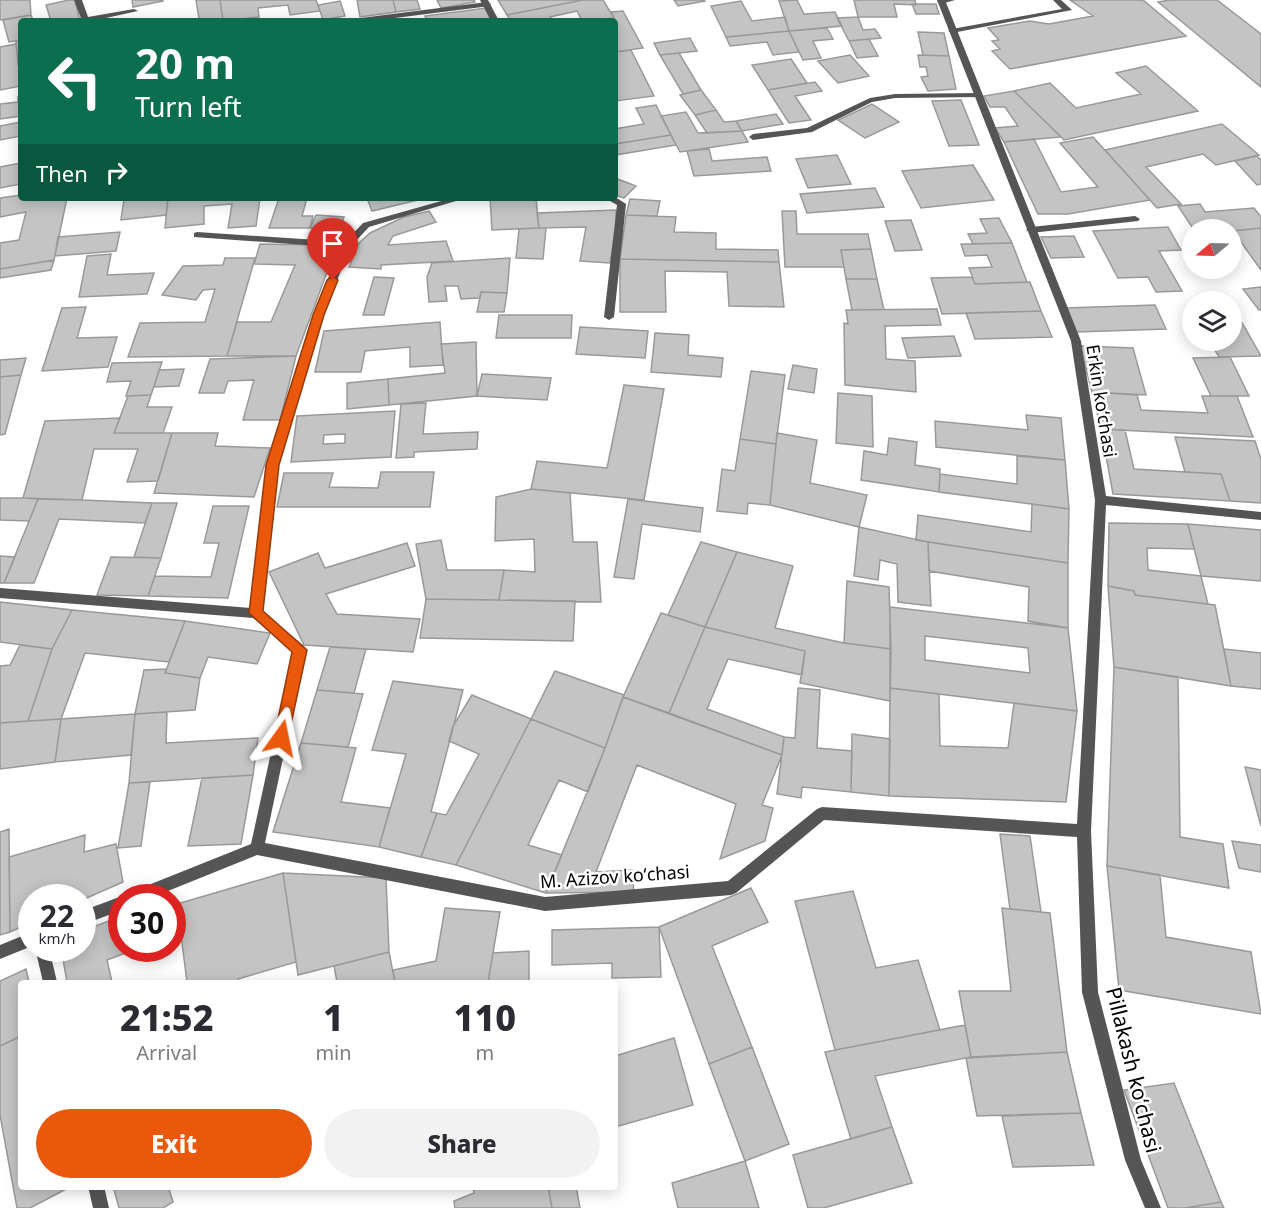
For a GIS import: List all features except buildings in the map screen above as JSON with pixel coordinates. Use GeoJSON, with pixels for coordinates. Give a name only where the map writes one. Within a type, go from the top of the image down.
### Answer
{"type":"FeatureCollection","features":[{"type":"Feature","properties":{"kind":"street"},"geometry":{"type":"LineString","coordinates":[[78,0],[84,18]]}},
{"type":"Feature","properties":{"kind":"street"},"geometry":{"type":"LineString","coordinates":[[952,31],[1068,10],[1057,0]]}},
{"type":"Feature","properties":{"kind":"street","name":"Erkin koʻchasi"},"geometry":{"type":"LineString","coordinates":[[944,1],[952,31],[1076,341],[1101,500],[1084,831]]}},
{"type":"Feature","properties":{"kind":"street"},"geometry":{"type":"LineString","coordinates":[[374,18],[485,2],[493,18]]}},
{"type":"Feature","properties":{"kind":"street"},"geometry":{"type":"LineString","coordinates":[[96,18],[134,11]]}},
{"type":"Feature","properties":{"kind":"street"},"geometry":{"type":"LineString","coordinates":[[753,137],[809,130],[870,100],[895,96],[978,95]]}},
{"type":"Feature","properties":{"kind":"street"},"geometry":{"type":"LineString","coordinates":[[255,613],[273,465],[318,315],[347,245],[366,225],[451,201]]}},
{"type":"Feature","properties":{"kind":"street"},"geometry":{"type":"LineString","coordinates":[[609,317],[622,204],[616,201]]}},
{"type":"Feature","properties":{"kind":"street"},"geometry":{"type":"LineString","coordinates":[[1031,230],[1136,219]]}},
{"type":"Feature","properties":{"kind":"street"},"geometry":{"type":"LineString","coordinates":[[197,235],[347,245]]}},
{"type":"Feature","properties":{"kind":"street"},"geometry":{"type":"LineString","coordinates":[[1101,500],[1261,516]]}},
{"type":"Feature","properties":{"kind":"street"},"geometry":{"type":"LineString","coordinates":[[0,592],[255,613],[300,650],[257,848],[168,884]]}},
{"type":"Feature","properties":{"kind":"street","name":"M. Azizov koʻchasi"},"geometry":{"type":"LineString","coordinates":[[257,848],[545,904],[731,888],[822,813],[1084,831]]}},
{"type":"Feature","properties":{"kind":"street","name":"Pillakash koʻchasi"},"geometry":{"type":"LineString","coordinates":[[1084,831],[1090,992],[1133,1160],[1154,1208]]}},
{"type":"Feature","properties":{"kind":"street"},"geometry":{"type":"LineString","coordinates":[[0,952],[18,945]]}},
{"type":"Feature","properties":{"kind":"street"},"geometry":{"type":"LineString","coordinates":[[45,962],[50,980]]}},
{"type":"Feature","properties":{"kind":"street"},"geometry":{"type":"LineString","coordinates":[[97,1190],[101,1208]]}},
{"type":"Feature","properties":{"kind":"route"},"geometry":{"type":"LineString","coordinates":[[281,738],[300,650],[255,613],[273,465],[318,315],[333,280]]}}]}
